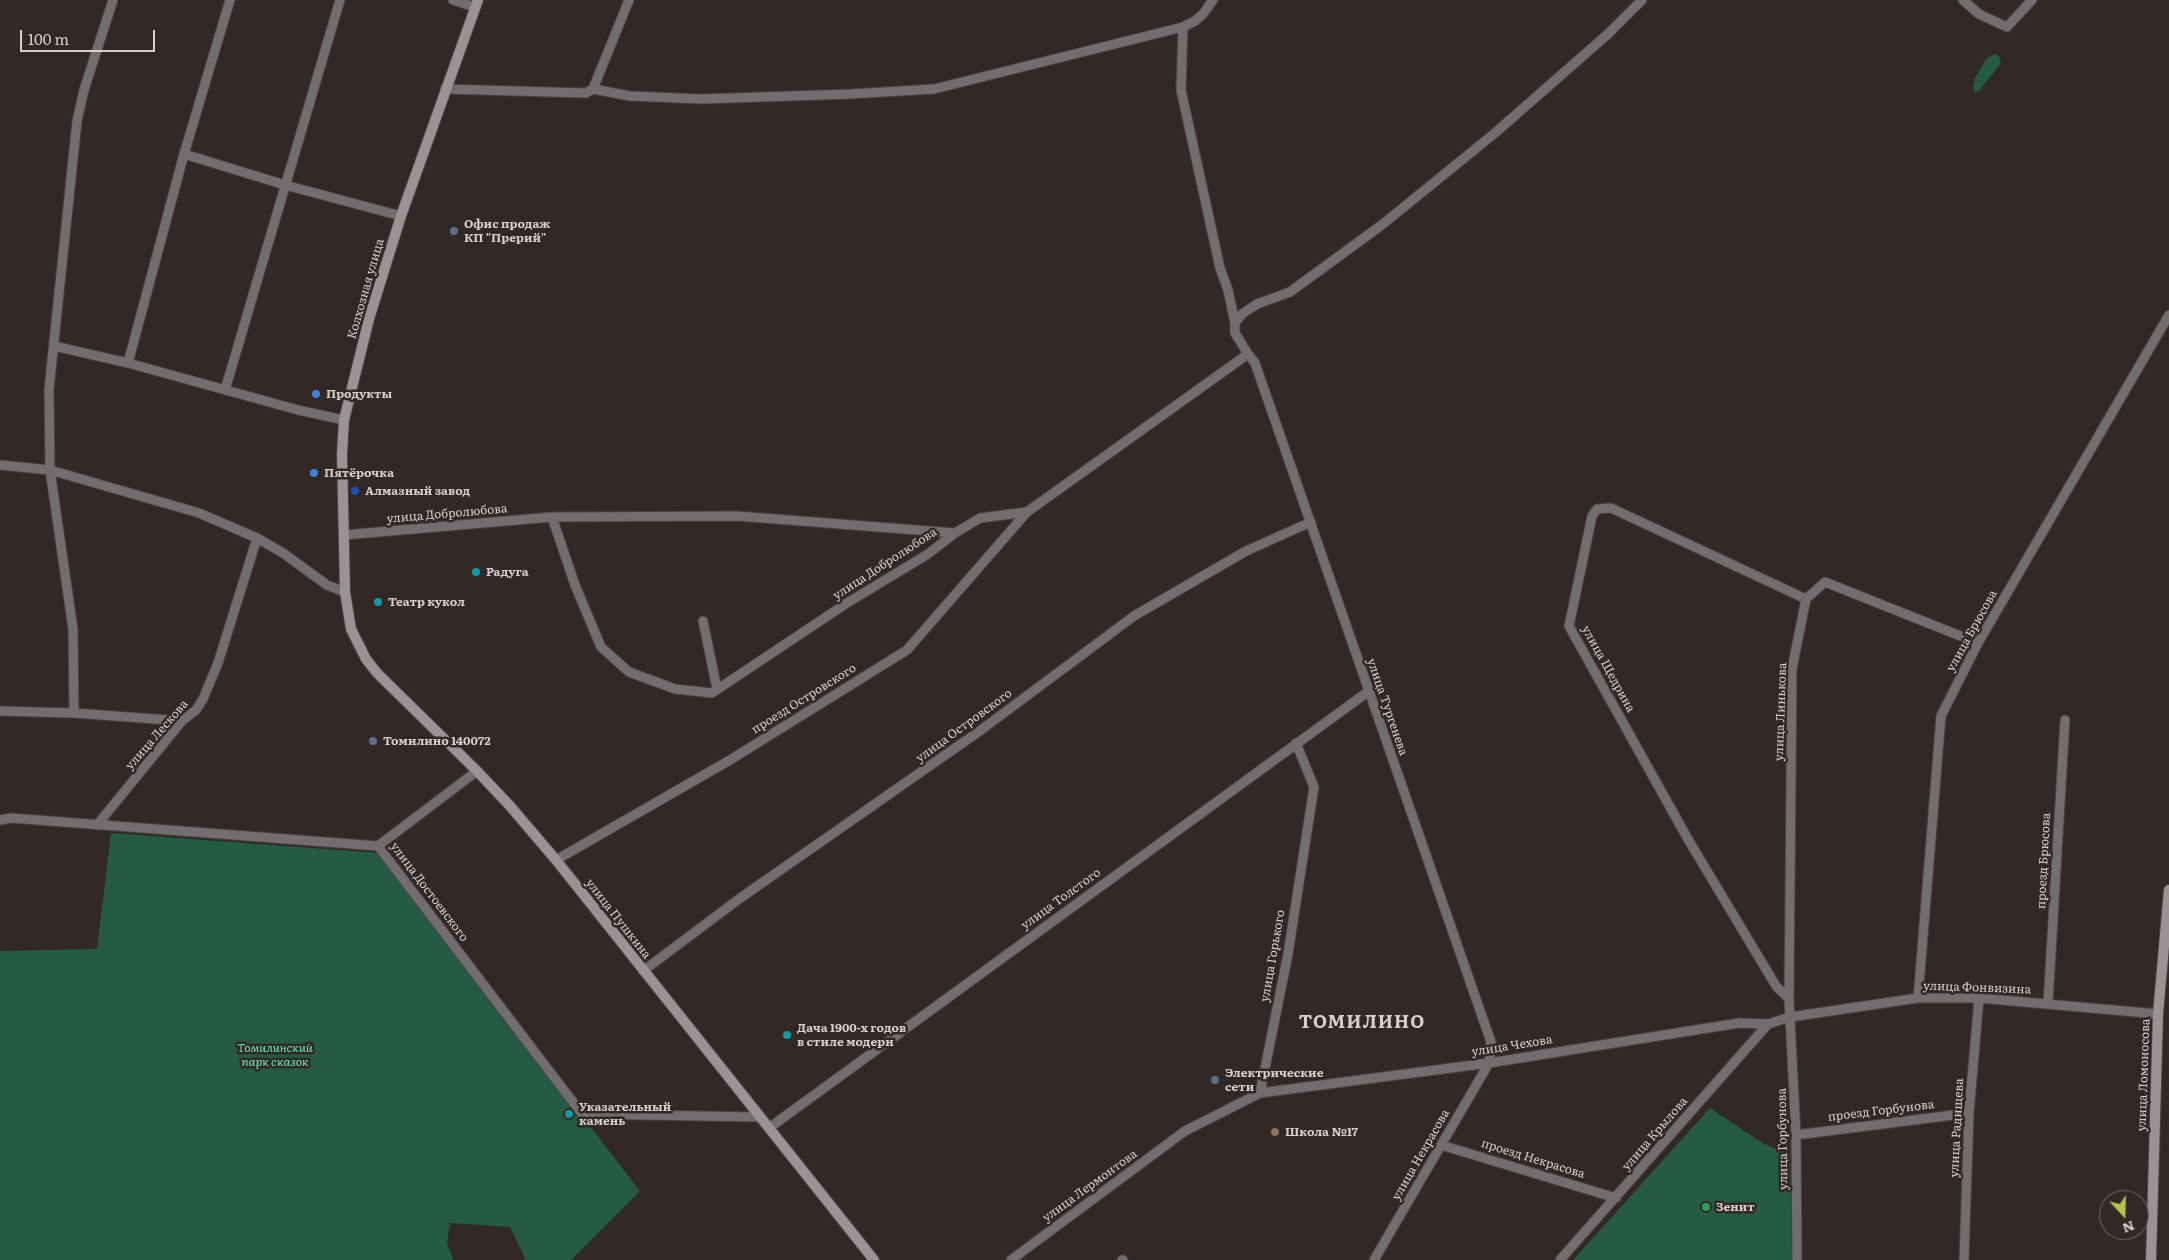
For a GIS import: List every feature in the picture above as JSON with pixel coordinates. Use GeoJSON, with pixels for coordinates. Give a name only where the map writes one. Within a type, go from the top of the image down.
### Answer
{"type":"FeatureCollection","features":[{"type":"Feature","properties":{"kind":"main road","name":"Колхозная улица"},"geometry":{"type":"LineString","coordinates":[[345,595],[342,454],[344,420],[369,320],[401,216],[444,89],[476,3]]}},
{"type":"Feature","properties":{"kind":"main road","name":"улица Пушкина"},"geometry":{"type":"LineString","coordinates":[[345,595],[351,629],[366,659],[412,709],[477,771],[556,860],[874,1260]]}},
{"type":"Feature","properties":{"kind":"main road","name":"улица Ломоносова"},"geometry":{"type":"LineString","coordinates":[[2151,1260],[2158,1014],[2165,958],[2169,890]]}},
{"type":"Feature","properties":{"kind":"street"},"geometry":{"type":"LineString","coordinates":[[74,713],[73,629],[50,470],[49,389],[77,121],[84,90],[113,0]]}},
{"type":"Feature","properties":{"kind":"street"},"geometry":{"type":"LineString","coordinates":[[128,363],[184,154],[230,0]]}},
{"type":"Feature","properties":{"kind":"street"},"geometry":{"type":"LineString","coordinates":[[226,390],[340,0]]}},
{"type":"Feature","properties":{"kind":"street"},"geometry":{"type":"LineString","coordinates":[[453,0],[476,3]]}},
{"type":"Feature","properties":{"kind":"street"},"geometry":{"type":"LineString","coordinates":[[594,90],[629,0]]}},
{"type":"Feature","properties":{"kind":"street"},"geometry":{"type":"LineString","coordinates":[[444,89],[586,93],[594,90],[630,96],[701,99],[934,89],[1182,27],[1203,14],[1213,0]]}},
{"type":"Feature","properties":{"kind":"street"},"geometry":{"type":"LineString","coordinates":[[1235,323],[1242,314],[1257,304],[1290,292],[1383,224],[1502,127],[1609,33],[1642,0]]}},
{"type":"Feature","properties":{"kind":"street"},"geometry":{"type":"LineString","coordinates":[[1962,0],[1980,14],[2007,27],[2032,0]]}},
{"type":"Feature","properties":{"kind":"street","name":"улица Тургенева"},"geometry":{"type":"LineString","coordinates":[[1182,27],[1182,90],[1220,268],[1228,290],[1235,323],[1235,333],[1250,357],[1311,522],[1490,1042],[1489,1063]]}},
{"type":"Feature","properties":{"kind":"street"},"geometry":{"type":"LineString","coordinates":[[184,154],[401,216]]}},
{"type":"Feature","properties":{"kind":"street","name":"улица Брюсова"},"geometry":{"type":"LineString","coordinates":[[1918,998],[1941,716],[1978,643],[2169,315]]}},
{"type":"Feature","properties":{"kind":"street"},"geometry":{"type":"LineString","coordinates":[[54,346],[128,363],[298,410],[344,420]]}},
{"type":"Feature","properties":{"kind":"street"},"geometry":{"type":"LineString","coordinates":[[955,533],[980,518],[1027,512],[1250,357]]}},
{"type":"Feature","properties":{"kind":"street"},"geometry":{"type":"LineString","coordinates":[[0,465],[50,470],[199,513],[257,538],[283,553],[327,585],[345,595]]}},
{"type":"Feature","properties":{"kind":"street","name":"улица Щедрина"},"geometry":{"type":"LineString","coordinates":[[1789,999],[1776,986],[1689,841],[1569,626],[1592,516],[1597,509],[1611,508],[1806,599]]}},
{"type":"Feature","properties":{"kind":"street","name":"проезд Островского"},"geometry":{"type":"LineString","coordinates":[[556,860],[730,760],[907,650],[1027,512]]}},
{"type":"Feature","properties":{"kind":"street","name":"улица Добролюбова"},"geometry":{"type":"LineString","coordinates":[[344,535],[552,518],[737,516],[955,533]]}},
{"type":"Feature","properties":{"kind":"street"},"geometry":{"type":"LineString","coordinates":[[552,518],[575,585],[601,647],[629,672],[675,689],[712,692],[717,690],[703,621]]}},
{"type":"Feature","properties":{"kind":"street","name":"улица Островского"},"geometry":{"type":"LineString","coordinates":[[643,971],[739,899],[981,730],[1134,616],[1246,551],[1311,522]]}},
{"type":"Feature","properties":{"kind":"street","name":"улица Добролюбова"},"geometry":{"type":"LineString","coordinates":[[717,690],[847,603],[928,554],[955,533]]}},
{"type":"Feature","properties":{"kind":"street","name":"улица Лескова"},"geometry":{"type":"LineString","coordinates":[[97,825],[182,721],[196,710],[218,663],[257,538]]}},
{"type":"Feature","properties":{"kind":"street"},"geometry":{"type":"LineString","coordinates":[[1806,599],[1825,582],[1978,643]]}},
{"type":"Feature","properties":{"kind":"street","name":"улица Линькова"},"geometry":{"type":"LineString","coordinates":[[1790,1017],[1792,669],[1806,599]]}},
{"type":"Feature","properties":{"kind":"street","name":"улица Толстого"},"geometry":{"type":"LineString","coordinates":[[769,1128],[1369,691]]}},
{"type":"Feature","properties":{"kind":"street"},"geometry":{"type":"LineString","coordinates":[[0,711],[74,713],[182,721]]}},
{"type":"Feature","properties":{"kind":"street","name":"проезд Брюсова"},"geometry":{"type":"LineString","coordinates":[[2048,1003],[2065,720]]}},
{"type":"Feature","properties":{"kind":"street","name":"улица Горького"},"geometry":{"type":"LineString","coordinates":[[1260,1093],[1288,954],[1314,787],[1296,744]]}},
{"type":"Feature","properties":{"kind":"street"},"geometry":{"type":"LineString","coordinates":[[378,846],[477,771]]}},
{"type":"Feature","properties":{"kind":"street","name":"улица Достоевского"},"geometry":{"type":"LineString","coordinates":[[0,820],[11,818],[378,846],[582,1114],[760,1117]]}},
{"type":"Feature","properties":{"kind":"street","name":"улица Фонвизина"},"geometry":{"type":"LineString","coordinates":[[1768,1024],[1790,1017],[1918,998],[1979,998],[2158,1014]]}},
{"type":"Feature","properties":{"kind":"street","name":"улица Радищева"},"geometry":{"type":"LineString","coordinates":[[1964,1260],[1969,1113],[1979,998]]}},
{"type":"Feature","properties":{"kind":"street","name":"улица Горбунова"},"geometry":{"type":"LineString","coordinates":[[1790,1017],[1796,1135],[1797,1260]]}},
{"type":"Feature","properties":{"kind":"street","name":"улица Чехова"},"geometry":{"type":"LineString","coordinates":[[1260,1093],[1489,1063],[1739,1022],[1768,1024]]}},
{"type":"Feature","properties":{"kind":"street","name":"улица Крылова"},"geometry":{"type":"LineString","coordinates":[[1560,1260],[1768,1024]]}},
{"type":"Feature","properties":{"kind":"street","name":"улица Некрасова"},"geometry":{"type":"LineString","coordinates":[[1374,1260],[1489,1063]]}},
{"type":"Feature","properties":{"kind":"street","name":"улица Лермонтова"},"geometry":{"type":"LineString","coordinates":[[1011,1260],[1185,1132],[1260,1093]]}},
{"type":"Feature","properties":{"kind":"street","name":"проезд Горбунова"},"geometry":{"type":"LineString","coordinates":[[1796,1135],[1969,1113]]}},
{"type":"Feature","properties":{"kind":"street","name":"проезд Некрасова"},"geometry":{"type":"LineString","coordinates":[[1441,1145],[1616,1198]]}},
{"type":"Feature","properties":{"kind":"green space"},"geometry":{"type":"Polygon","coordinates":[[[1995,54],[1999,56],[2001,63],[1979,91],[1975,92],[1973,89],[1975,78],[1987,58],[1995,54]]]}},
{"type":"Feature","properties":{"kind":"green space","name":"Томилинский парк сказок"},"geometry":{"type":"Polygon","coordinates":[[[111,833],[379,853],[640,1191],[571,1260],[526,1260],[510,1227],[450,1223],[447,1244],[454,1260],[0,1260],[0,951],[97,949],[111,833]]]}},
{"type":"Feature","properties":{"kind":"green space","name":"Зенит"},"geometry":{"type":"Polygon","coordinates":[[[1710,1108],[1764,1144],[1790,1154],[1792,1260],[1573,1260],[1710,1108]]]}},
{"type":"Feature","properties":{"kind":"place","name":"Офис продаж КП \"Прерий\""},"geometry":{"type":"Point","coordinates":[454,231]}},
{"type":"Feature","properties":{"kind":"place","name":"Продукты"},"geometry":{"type":"Point","coordinates":[316,394]}},
{"type":"Feature","properties":{"kind":"place","name":"Пятёрочка"},"geometry":{"type":"Point","coordinates":[314,473]}},
{"type":"Feature","properties":{"kind":"place","name":"Алмазный завод"},"geometry":{"type":"Point","coordinates":[355,491]}},
{"type":"Feature","properties":{"kind":"place","name":"Радуга"},"geometry":{"type":"Point","coordinates":[476,572]}},
{"type":"Feature","properties":{"kind":"place","name":"Театр кукол"},"geometry":{"type":"Point","coordinates":[378,602]}},
{"type":"Feature","properties":{"kind":"place","name":"Томилино 140072"},"geometry":{"type":"Point","coordinates":[373,741]}},
{"type":"Feature","properties":{"kind":"place","name":"Дача 1900-х годов в стиле модерн"},"geometry":{"type":"Point","coordinates":[787,1035]}},
{"type":"Feature","properties":{"kind":"place","name":"Электрические сети"},"geometry":{"type":"Point","coordinates":[1215,1080]}},
{"type":"Feature","properties":{"kind":"place","name":"Указательный камень"},"geometry":{"type":"Point","coordinates":[569,1114]}},
{"type":"Feature","properties":{"kind":"place","name":"Школа №17"},"geometry":{"type":"Point","coordinates":[1275,1132]}},
{"type":"Feature","properties":{"kind":"place","name":"Зенит"},"geometry":{"type":"Point","coordinates":[1706,1207]}},
{"type":"Feature","properties":{"kind":"district","name":"ТОМИЛИНО"},"geometry":{"type":"Point","coordinates":[1362,1023]}}]}
